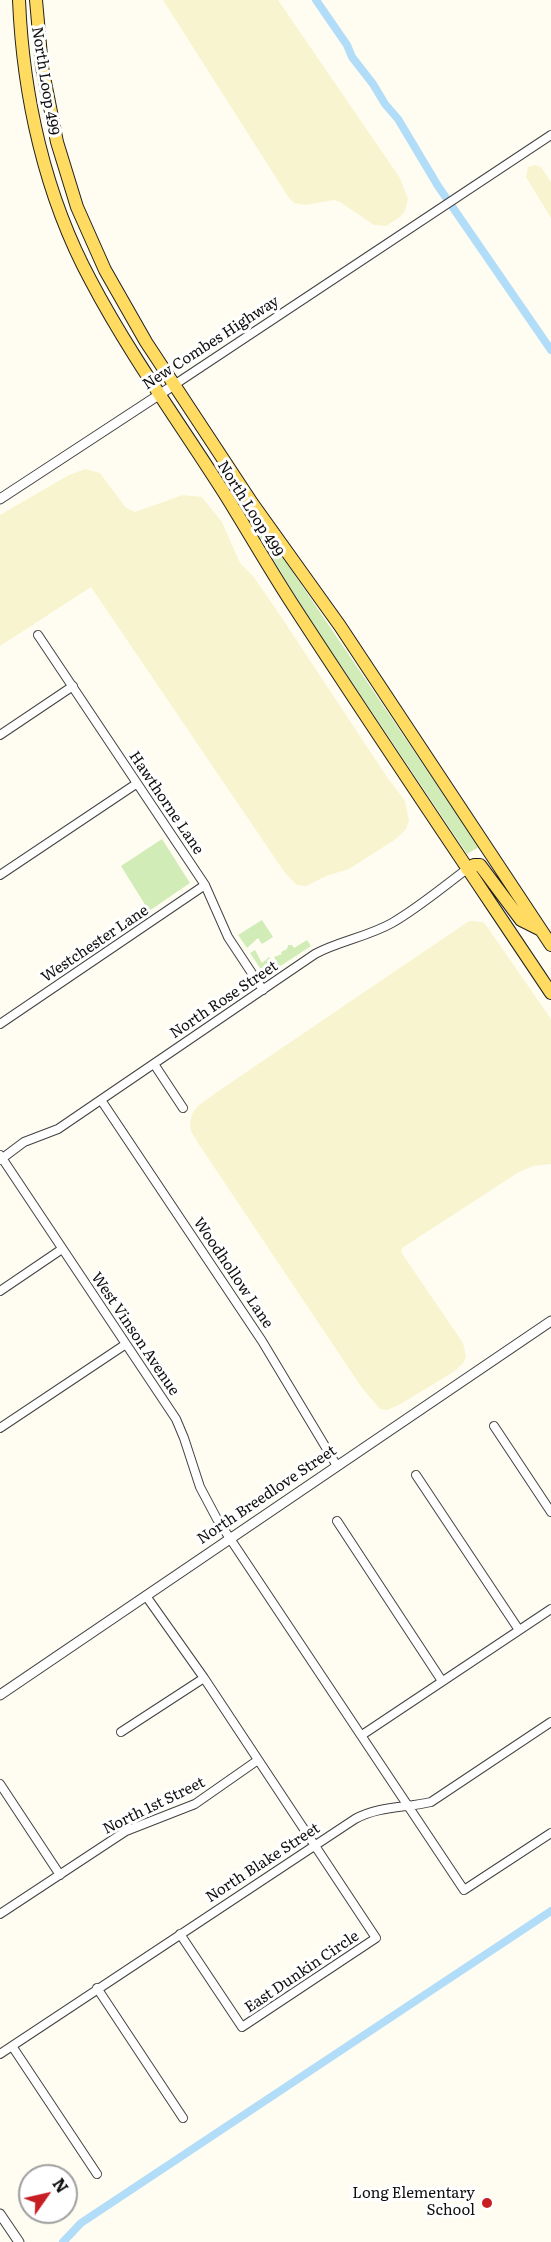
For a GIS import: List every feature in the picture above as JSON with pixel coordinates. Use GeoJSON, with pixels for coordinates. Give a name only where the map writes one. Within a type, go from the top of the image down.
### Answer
{"type":"FeatureCollection","features":[{"type":"Feature","properties":{"kind":"main road","name":"North Loop 499"},"geometry":{"type":"LineString","coordinates":[[19,0],[25,70],[33,118],[61,213],[89,279],[159,395],[291,602],[551,993]]}},
{"type":"Feature","properties":{"kind":"main road","name":"North Loop 499"},"geometry":{"type":"LineString","coordinates":[[36,0],[42,67],[50,115],[77,207],[105,270],[129,314],[174,385],[252,503],[340,626],[551,945]]}},
{"type":"Feature","properties":{"kind":"main road"},"geometry":{"type":"LineString","coordinates":[[467,869],[474,865],[480,866],[521,920],[542,931]]}},
{"type":"Feature","properties":{"kind":"street","name":"New Combes Highway"},"geometry":{"type":"LineString","coordinates":[[0,499],[551,135]]}},
{"type":"Feature","properties":{"kind":"street","name":"Hawthorne Lane"},"geometry":{"type":"LineString","coordinates":[[38,635],[204,885],[228,937],[263,990]]}},
{"type":"Feature","properties":{"kind":"street"},"geometry":{"type":"LineString","coordinates":[[0,735],[73,686]]}},
{"type":"Feature","properties":{"kind":"street"},"geometry":{"type":"LineString","coordinates":[[0,875],[136,784]]}},
{"type":"Feature","properties":{"kind":"street","name":"North Rose Street"},"geometry":{"type":"LineString","coordinates":[[1,1158],[24,1142],[58,1129],[328,947],[374,932],[393,923],[467,869]]}},
{"type":"Feature","properties":{"kind":"street","name":"Westchester Lane"},"geometry":{"type":"LineString","coordinates":[[0,1024],[204,885]]}},
{"type":"Feature","properties":{"kind":"street"},"geometry":{"type":"LineString","coordinates":[[154,1064],[183,1108]]}},
{"type":"Feature","properties":{"kind":"street","name":"Woodhollow Lane"},"geometry":{"type":"LineString","coordinates":[[101,1100],[268,1350],[337,1466]]}},
{"type":"Feature","properties":{"kind":"street","name":"West Vinson Avenue"},"geometry":{"type":"LineString","coordinates":[[1,1158],[176,1419],[203,1495],[464,1890],[551,1833]]}},
{"type":"Feature","properties":{"kind":"street"},"geometry":{"type":"LineString","coordinates":[[0,1291],[62,1250]]}},
{"type":"Feature","properties":{"kind":"street","name":"North Breedlove Street"},"geometry":{"type":"LineString","coordinates":[[0,1695],[550,1322]]}},
{"type":"Feature","properties":{"kind":"street"},"geometry":{"type":"LineString","coordinates":[[0,1428],[126,1344]]}},
{"type":"Feature","properties":{"kind":"street"},"geometry":{"type":"LineString","coordinates":[[494,1426],[551,1512]]}},
{"type":"Feature","properties":{"kind":"street"},"geometry":{"type":"LineString","coordinates":[[416,1475],[519,1630]]}},
{"type":"Feature","properties":{"kind":"street"},"geometry":{"type":"LineString","coordinates":[[337,1521],[442,1681]]}},
{"type":"Feature","properties":{"kind":"street"},"geometry":{"type":"LineString","coordinates":[[146,1596],[204,1678],[314,1846]]}},
{"type":"Feature","properties":{"kind":"street"},"geometry":{"type":"LineString","coordinates":[[362,1735],[551,1609]]}},
{"type":"Feature","properties":{"kind":"street"},"geometry":{"type":"LineString","coordinates":[[121,1732],[204,1678]]}},
{"type":"Feature","properties":{"kind":"street","name":"North Blake Street"},"geometry":{"type":"LineString","coordinates":[[0,2054],[366,1813],[431,1802],[551,1722]]}},
{"type":"Feature","properties":{"kind":"street","name":"North 1st Street"},"geometry":{"type":"LineString","coordinates":[[0,1914],[126,1831],[195,1804],[258,1761]]}},
{"type":"Feature","properties":{"kind":"street"},"geometry":{"type":"LineString","coordinates":[[0,1784],[60,1875]]}},
{"type":"Feature","properties":{"kind":"street","name":"East Dunkin Circle"},"geometry":{"type":"LineString","coordinates":[[180,1934],[243,2027],[376,1938],[314,1846]]}},
{"type":"Feature","properties":{"kind":"street"},"geometry":{"type":"LineString","coordinates":[[97,1988],[183,2118]]}},
{"type":"Feature","properties":{"kind":"street"},"geometry":{"type":"LineString","coordinates":[[12,2046],[97,2174]]}},
{"type":"Feature","properties":{"kind":"street"},"geometry":{"type":"LineString","coordinates":[[0,2214],[19,2242]]}},
{"type":"Feature","properties":{"kind":"shaded area"},"geometry":{"type":"Polygon","coordinates":[[[163,0],[278,0],[400,178],[408,199],[405,211],[400,217],[386,226],[374,225],[334,200],[305,205],[294,203],[163,0]]]}},
{"type":"Feature","properties":{"kind":"shaded area"},"geometry":{"type":"Polygon","coordinates":[[[535,165],[541,167],[551,182],[551,218],[526,177],[528,167],[535,165]]]}},
{"type":"Feature","properties":{"kind":"shaded area"},"geometry":{"type":"Polygon","coordinates":[[[85,469],[100,473],[126,508],[135,512],[183,495],[202,497],[222,522],[240,563],[253,576],[405,801],[409,821],[406,829],[396,839],[349,869],[326,876],[306,886],[297,885],[285,873],[91,587],[0,646],[0,515],[69,475],[85,469]]]}},
{"type":"Feature","properties":{"kind":"shaded area"},"geometry":{"type":"Polygon","coordinates":[[[469,921],[483,922],[551,1019],[551,1164],[533,1166],[519,1172],[402,1248],[401,1252],[463,1343],[466,1356],[464,1362],[455,1371],[399,1405],[387,1410],[380,1409],[362,1388],[198,1143],[191,1131],[190,1122],[193,1112],[199,1105],[217,1092],[469,921]]]}},
{"type":"Feature","properties":{"kind":"green space"},"geometry":{"type":"Polygon","coordinates":[[[233,494],[241,500],[288,565],[479,847],[467,854],[309,618],[233,494]]]}},
{"type":"Feature","properties":{"kind":"green space"},"geometry":{"type":"Polygon","coordinates":[[[162,839],[190,883],[149,911],[121,866],[162,839]]]}},
{"type":"Feature","properties":{"kind":"green space"},"geometry":{"type":"Polygon","coordinates":[[[262,920],[273,937],[262,944],[258,938],[247,948],[238,935],[262,920]]]}},
{"type":"Feature","properties":{"kind":"green space"},"geometry":{"type":"Polygon","coordinates":[[[307,940],[311,946],[279,967],[274,957],[282,954],[281,952],[287,949],[288,945],[294,948],[307,940]]]}},
{"type":"Feature","properties":{"kind":"green space"},"geometry":{"type":"Polygon","coordinates":[[[255,950],[262,963],[269,957],[278,968],[269,974],[264,974],[250,953],[255,950]]]}},
{"type":"Feature","properties":{"kind":"waterway"},"geometry":{"type":"LineString","coordinates":[[316,0],[347,45],[352,57],[398,119],[438,186],[551,350]]}},
{"type":"Feature","properties":{"kind":"waterway"},"geometry":{"type":"LineString","coordinates":[[63,2242],[81,2223],[551,1911]]}},
{"type":"Feature","properties":{"kind":"place","name":"Long Elementary School"},"geometry":{"type":"Point","coordinates":[487,2203]}}]}
